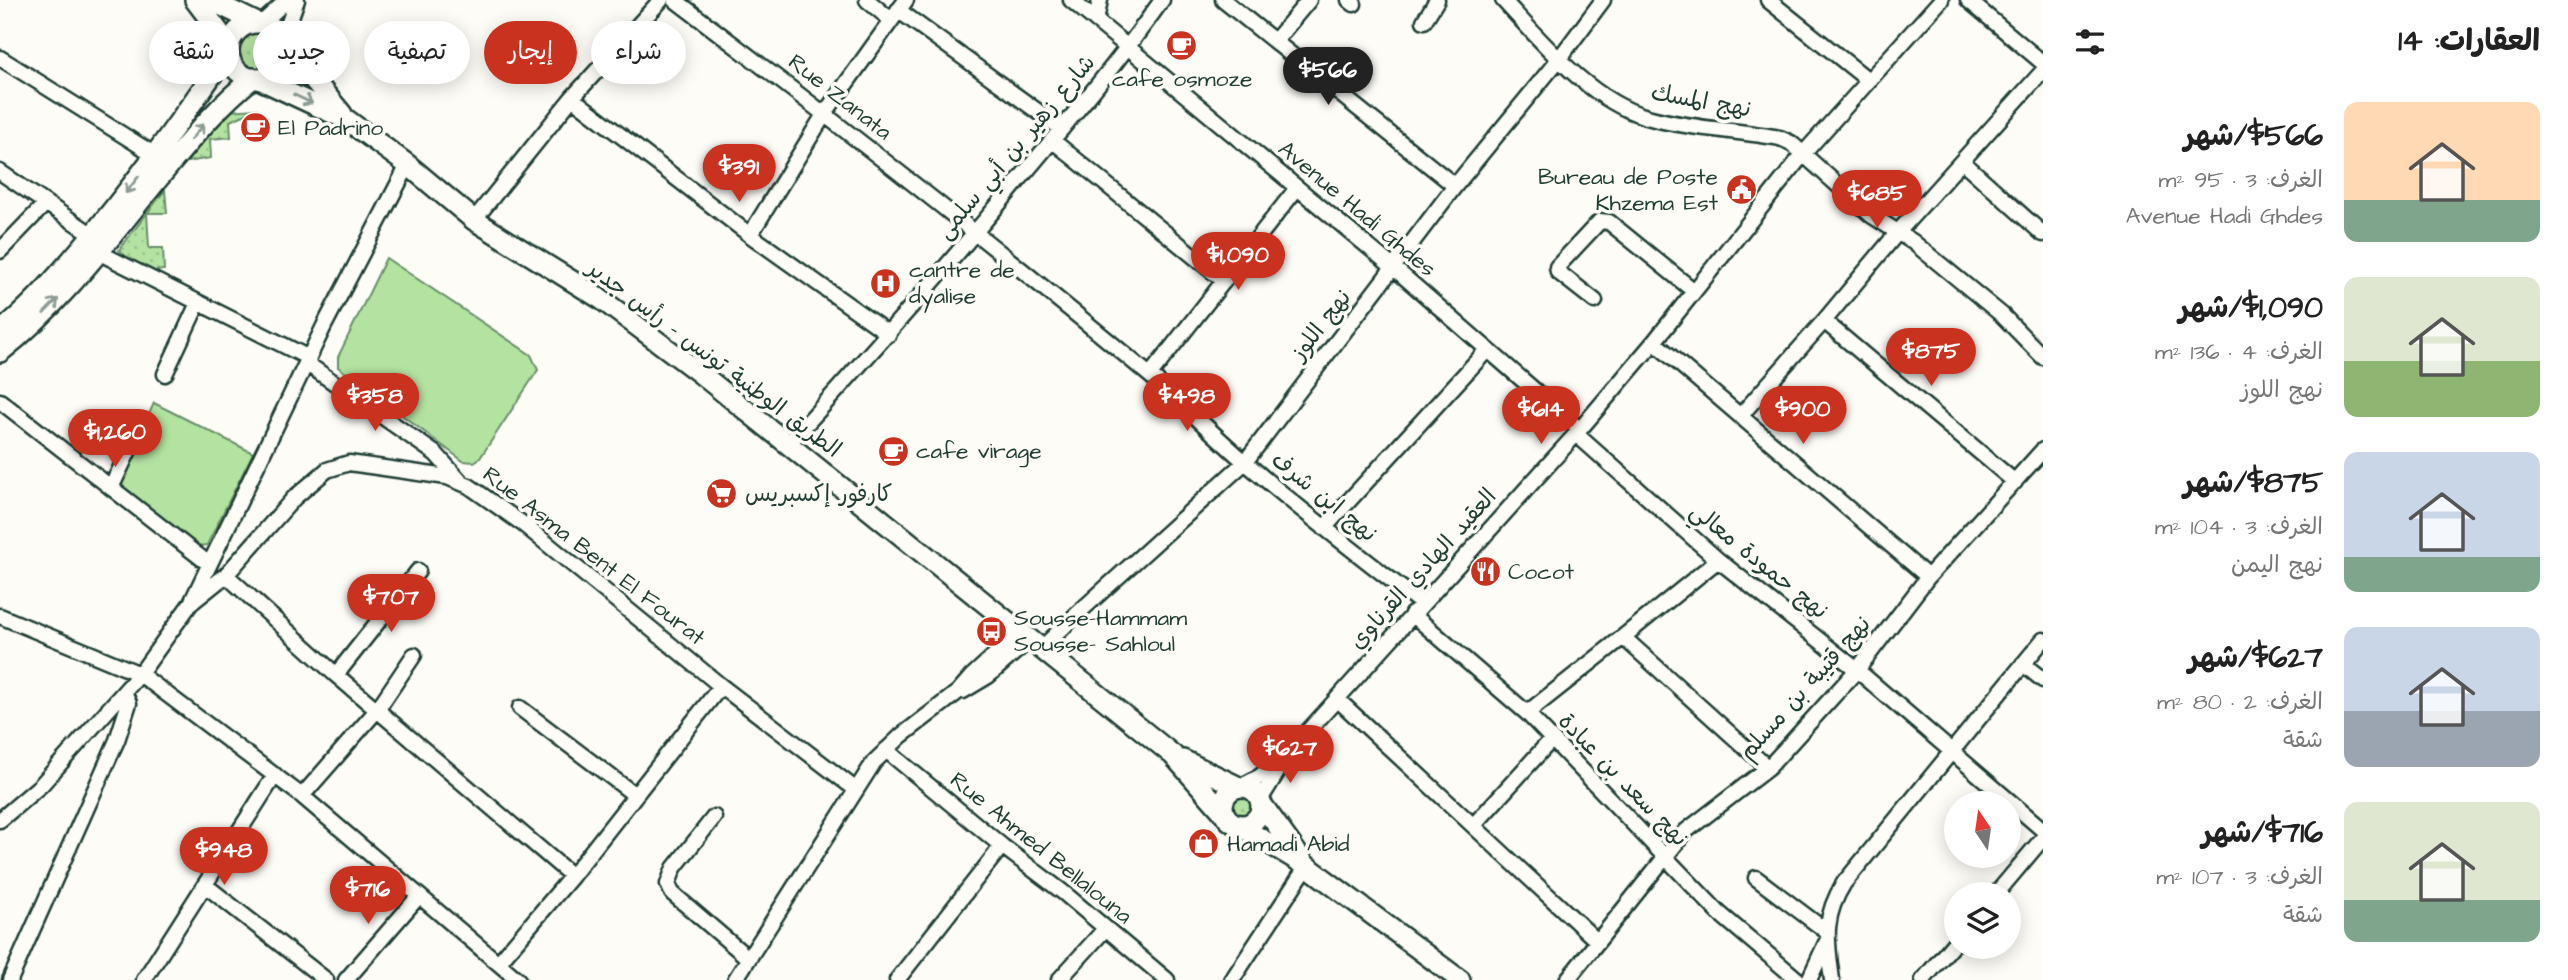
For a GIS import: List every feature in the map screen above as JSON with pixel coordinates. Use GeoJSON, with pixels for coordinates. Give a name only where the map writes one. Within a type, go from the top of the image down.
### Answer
{"type":"FeatureCollection","features":[{"type":"Feature","properties":{"kind":"main road"},"geometry":{"type":"LineString","coordinates":[[195,0],[210,21]]}},
{"type":"Feature","properties":{"kind":"main road"},"geometry":{"type":"LineString","coordinates":[[210,0],[256,21]]}},
{"type":"Feature","properties":{"kind":"main road"},"geometry":{"type":"LineString","coordinates":[[163,160],[215,111],[253,80]]}},
{"type":"Feature","properties":{"kind":"main road"},"geometry":{"type":"LineString","coordinates":[[0,352],[43,315],[99,244],[163,160],[208,84]]}},
{"type":"Feature","properties":{"kind":"main road","name":"الطريق الوطنية تونس - رأس جدير"},"geometry":{"type":"LineString","coordinates":[[269,84],[347,120],[408,165],[474,220],[601,299],[701,374],[1173,755],[1223,812]]}},
{"type":"Feature","properties":{"kind":"main road","name":"الطريق الوطنية تونس - رأس جدير"},"geometry":{"type":"LineString","coordinates":[[318,84],[347,120]]}},
{"type":"Feature","properties":{"kind":"main road"},"geometry":{"type":"LineString","coordinates":[[0,332],[99,244]]}},
{"type":"Feature","properties":{"kind":"main road","name":"الطريق الوطنية تونس - رأس جدير"},"geometry":{"type":"LineString","coordinates":[[1173,755],[1240,787]]}},
{"type":"Feature","properties":{"kind":"main road"},"geometry":{"type":"LineString","coordinates":[[1307,866],[1253,790],[1240,787],[1227,793],[1223,812],[1232,823],[1307,866],[1460,980]]}},
{"type":"Feature","properties":{"kind":"main road"},"geometry":{"type":"LineString","coordinates":[[1238,825],[1251,824],[1255,820],[1259,815],[1261,802]]}},
{"type":"Feature","properties":{"kind":"street"},"geometry":{"type":"LineString","coordinates":[[262,21],[286,0]]}},
{"type":"Feature","properties":{"kind":"street"},"geometry":{"type":"LineString","coordinates":[[290,21],[297,0]]}},
{"type":"Feature","properties":{"kind":"street"},"geometry":{"type":"LineString","coordinates":[[474,220],[572,98],[661,0]]}},
{"type":"Feature","properties":{"kind":"street","name":"Rue Zanata"},"geometry":{"type":"LineString","coordinates":[[675,0],[825,113],[975,232]]}},
{"type":"Feature","properties":{"kind":"street"},"geometry":{"type":"LineString","coordinates":[[867,0],[898,10],[1057,135],[1224,281]]}},
{"type":"Feature","properties":{"kind":"street","name":"Avenue Hadi Ghdes"},"geometry":{"type":"LineString","coordinates":[[1071,0],[1394,268],[1578,431]]}},
{"type":"Feature","properties":{"kind":"street"},"geometry":{"type":"LineString","coordinates":[[1096,21],[1100,0]]}},
{"type":"Feature","properties":{"kind":"street","name":"شارع زهير بن أبي سلمى"},"geometry":{"type":"LineString","coordinates":[[788,444],[889,334],[1057,135],[1128,48],[1162,0]]}},
{"type":"Feature","properties":{"kind":"street"},"geometry":{"type":"LineString","coordinates":[[1223,0],[1455,186]]}},
{"type":"Feature","properties":{"kind":"street"},"geometry":{"type":"LineString","coordinates":[[1275,41],[1309,0]]}},
{"type":"Feature","properties":{"kind":"street"},"geometry":{"type":"LineString","coordinates":[[1424,21],[1437,0]]}},
{"type":"Feature","properties":{"kind":"street","name":"نهج المسك"},"geometry":{"type":"LineString","coordinates":[[1503,0],[1559,59],[1608,100],[1646,117],[1780,138],[1804,153],[1871,215],[1898,232],[2002,316],[2043,357]]}},
{"type":"Feature","properties":{"kind":"street","name":"نهج اللوز"},"geometry":{"type":"LineString","coordinates":[[738,979],[748,958],[874,762],[958,692],[971,677],[1077,614],[1245,462],[1455,186],[1559,59],[1603,0]]}},
{"type":"Feature","properties":{"kind":"street"},"geometry":{"type":"LineString","coordinates":[[1769,0],[1868,80]]}},
{"type":"Feature","properties":{"kind":"street","name":"العقيد الهادي القرناوي"},"geometry":{"type":"LineString","coordinates":[[1290,751],[1578,431],[1654,342],[1804,153],[1941,0]]}},
{"type":"Feature","properties":{"kind":"street"},"geometry":{"type":"LineString","coordinates":[[1968,0],[2043,63]]}},
{"type":"Feature","properties":{"kind":"street"},"geometry":{"type":"LineString","coordinates":[[750,235],[825,113],[898,10]]}},
{"type":"Feature","properties":{"kind":"street"},"geometry":{"type":"LineString","coordinates":[[0,58],[163,160]]}},
{"type":"Feature","properties":{"kind":"street"},"geometry":{"type":"LineString","coordinates":[[1741,415],[1898,232],[1963,163],[2043,71]]}},
{"type":"Feature","properties":{"kind":"street"},"geometry":{"type":"LineString","coordinates":[[572,98],[750,235],[889,334]]}},
{"type":"Feature","properties":{"kind":"street"},"geometry":{"type":"LineString","coordinates":[[1963,163],[2043,234]]}},
{"type":"Feature","properties":{"kind":"street"},"geometry":{"type":"LineString","coordinates":[[0,820],[41,785],[140,674],[191,603],[307,361],[408,165]]}},
{"type":"Feature","properties":{"kind":"street"},"geometry":{"type":"LineString","coordinates":[[0,172],[99,244],[198,303],[307,361],[436,454],[461,482]]}},
{"type":"Feature","properties":{"kind":"street"},"geometry":{"type":"LineString","coordinates":[[1150,375],[1297,188]]}},
{"type":"Feature","properties":{"kind":"street"},"geometry":{"type":"LineString","coordinates":[[0,251],[46,203]]}},
{"type":"Feature","properties":{"kind":"street"},"geometry":{"type":"LineString","coordinates":[[1595,301],[1558,272],[1558,267],[1600,220],[1609,222],[1695,291]]}},
{"type":"Feature","properties":{"kind":"street","name":"نهج ابن شرف"},"geometry":{"type":"LineString","coordinates":[[975,232],[1150,375],[1245,462],[1417,609]]}},
{"type":"Feature","properties":{"kind":"street"},"geometry":{"type":"LineString","coordinates":[[164,373],[198,303]]}},
{"type":"Feature","properties":{"kind":"street"},"geometry":{"type":"LineString","coordinates":[[1824,321],[2015,482]]}},
{"type":"Feature","properties":{"kind":"street"},"geometry":{"type":"LineString","coordinates":[[1654,342],[1928,577]]}},
{"type":"Feature","properties":{"kind":"street"},"geometry":{"type":"LineString","coordinates":[[1324,528],[1487,350]]}},
{"type":"Feature","properties":{"kind":"street"},"geometry":{"type":"LineString","coordinates":[[0,401],[209,564]]}},
{"type":"Feature","properties":{"kind":"street","name":"نهج حمودة معالي"},"geometry":{"type":"LineString","coordinates":[[1578,431],[1718,560],[1857,670],[2043,830]]}},
{"type":"Feature","properties":{"kind":"street"},"geometry":{"type":"LineString","coordinates":[[111,488],[132,444]]}},
{"type":"Feature","properties":{"kind":"street","name":"نهج قتيبة بن مسلم"},"geometry":{"type":"LineString","coordinates":[[1567,980],[1686,831],[1768,768],[1857,670],[1928,577],[2043,450]]}},
{"type":"Feature","properties":{"kind":"street","name":"Rue Asma Bent El Fourat"},"geometry":{"type":"LineString","coordinates":[[191,603],[226,575],[294,498],[327,470],[349,463],[447,477],[461,482],[523,524],[721,686],[855,789]]}},
{"type":"Feature","properties":{"kind":"street"},"geometry":{"type":"LineString","coordinates":[[1527,713],[1718,560]]}},
{"type":"Feature","properties":{"kind":"street"},"geometry":{"type":"LineString","coordinates":[[336,675],[418,571]]}},
{"type":"Feature","properties":{"kind":"street"},"geometry":{"type":"LineString","coordinates":[[226,575],[336,675],[572,876]]}},
{"type":"Feature","properties":{"kind":"street","name":"نهج سعد بن عبادة"},"geometry":{"type":"LineString","coordinates":[[1417,609],[1527,713],[1732,926],[1798,980]]}},
{"type":"Feature","properties":{"kind":"street"},"geometry":{"type":"LineString","coordinates":[[0,616],[140,674],[302,796],[518,980]]}},
{"type":"Feature","properties":{"kind":"street"},"geometry":{"type":"LineString","coordinates":[[1623,637],[1768,768]]}},
{"type":"Feature","properties":{"kind":"street"},"geometry":{"type":"LineString","coordinates":[[1832,980],[1827,937],[1831,907],[1844,883],[2043,640]]}},
{"type":"Feature","properties":{"kind":"street"},"geometry":{"type":"LineString","coordinates":[[302,796],[377,710],[414,655]]}},
{"type":"Feature","properties":{"kind":"street"},"geometry":{"type":"LineString","coordinates":[[2023,664],[2043,680]]}},
{"type":"Feature","properties":{"kind":"street"},"geometry":{"type":"LineString","coordinates":[[499,962],[572,876],[721,686]]}},
{"type":"Feature","properties":{"kind":"street"},"geometry":{"type":"LineString","coordinates":[[10,980],[117,740],[128,703],[124,692]]}},
{"type":"Feature","properties":{"kind":"street"},"geometry":{"type":"LineString","coordinates":[[1337,699],[1597,941]]}},
{"type":"Feature","properties":{"kind":"street"},"geometry":{"type":"LineString","coordinates":[[520,708],[635,795]]}},
{"type":"Feature","properties":{"kind":"street"},"geometry":{"type":"LineString","coordinates":[[1474,825],[1552,739]]}},
{"type":"Feature","properties":{"kind":"street","name":"Rue Ahmed Bellalouna"},"geometry":{"type":"LineString","coordinates":[[886,750],[1167,980]]}},
{"type":"Feature","properties":{"kind":"street"},"geometry":{"type":"LineString","coordinates":[[1240,787],[1259,777],[1290,751]]}},
{"type":"Feature","properties":{"kind":"street"},"geometry":{"type":"LineString","coordinates":[[1261,802],[1290,751]]}},
{"type":"Feature","properties":{"kind":"street"},"geometry":{"type":"LineString","coordinates":[[144,980],[275,775]]}},
{"type":"Feature","properties":{"kind":"street"},"geometry":{"type":"LineString","coordinates":[[714,817],[674,868],[668,884],[672,893],[748,958]]}},
{"type":"Feature","properties":{"kind":"street"},"geometry":{"type":"LineString","coordinates":[[2006,882],[2043,838]]}},
{"type":"Feature","properties":{"kind":"street"},"geometry":{"type":"LineString","coordinates":[[897,980],[1002,846]]}},
{"type":"Feature","properties":{"kind":"street"},"geometry":{"type":"LineString","coordinates":[[1232,980],[1307,866]]}},
{"type":"Feature","properties":{"kind":"street"},"geometry":{"type":"LineString","coordinates":[[1756,877],[1827,937]]}},
{"type":"Feature","properties":{"kind":"street"},"geometry":{"type":"LineString","coordinates":[[205,885],[326,980]]}},
{"type":"Feature","properties":{"kind":"street"},"geometry":{"type":"LineString","coordinates":[[345,980],[418,897]]}},
{"type":"Feature","properties":{"kind":"street"},"geometry":{"type":"LineString","coordinates":[[1059,980],[1105,929]]}},
{"type":"Feature","properties":{"kind":"street"},"geometry":{"type":"LineString","coordinates":[[1809,980],[1827,937]]}},
{"type":"Feature","properties":{"kind":"street"},"geometry":{"type":"LineString","coordinates":[[1923,980],[1944,955]]}},
{"type":"Feature","properties":{"kind":"green space"},"geometry":{"type":"Polygon","coordinates":[[[253,33],[253,69],[244,64],[239,54],[240,44],[253,33]]]}},
{"type":"Feature","properties":{"kind":"green space"},"geometry":{"type":"Polygon","coordinates":[[[258,109],[230,121],[231,137],[210,139],[211,158],[187,162],[227,111],[258,109]]]}},
{"type":"Feature","properties":{"kind":"green space"},"geometry":{"type":"Polygon","coordinates":[[[165,190],[167,213],[147,213],[165,190]]]}},
{"type":"Feature","properties":{"kind":"green space"},"geometry":{"type":"Polygon","coordinates":[[[147,213],[149,248],[163,248],[164,270],[142,273],[119,250],[147,213]]]}},
{"type":"Feature","properties":{"kind":"green space"},"geometry":{"type":"Polygon","coordinates":[[[386,258],[531,355],[538,370],[480,458],[474,462],[463,461],[338,367],[338,357],[386,258]]]}},
{"type":"Feature","properties":{"kind":"green space"},"geometry":{"type":"Polygon","coordinates":[[[154,403],[253,453],[207,545],[197,546],[117,483],[154,403]]]}},
{"type":"Feature","properties":{"kind":"green space"},"geometry":{"type":"Polygon","coordinates":[[[1242,798],[1248,801],[1251,807],[1248,813],[1242,816],[1236,813],[1233,807],[1236,801],[1242,798]]]}},
{"type":"Feature","properties":{"kind":"place","name":"cafe osmoze"},"geometry":{"type":"Point","coordinates":[1182,45]}},
{"type":"Feature","properties":{"kind":"place","name":"El Padrino"},"geometry":{"type":"Point","coordinates":[255,128]}},
{"type":"Feature","properties":{"kind":"place","name":"Bureau de Poste Khzema Est"},"geometry":{"type":"Point","coordinates":[1741,190]}},
{"type":"Feature","properties":{"kind":"place","name":"cantre de dyalise"},"geometry":{"type":"Point","coordinates":[886,283]}},
{"type":"Feature","properties":{"kind":"place","name":"cafe virage"},"geometry":{"type":"Point","coordinates":[893,451]}},
{"type":"Feature","properties":{"kind":"place","name":"كارفور إكسبريس"},"geometry":{"type":"Point","coordinates":[722,494]}},
{"type":"Feature","properties":{"kind":"place","name":"Cocot"},"geometry":{"type":"Point","coordinates":[1485,572]}},
{"type":"Feature","properties":{"kind":"place","name":"Sousse-Hammam Sousse- Sahloul"},"geometry":{"type":"Point","coordinates":[991,631]}},
{"type":"Feature","properties":{"kind":"place","name":"Hamadi Abid"},"geometry":{"type":"Point","coordinates":[1204,844]}}]}
